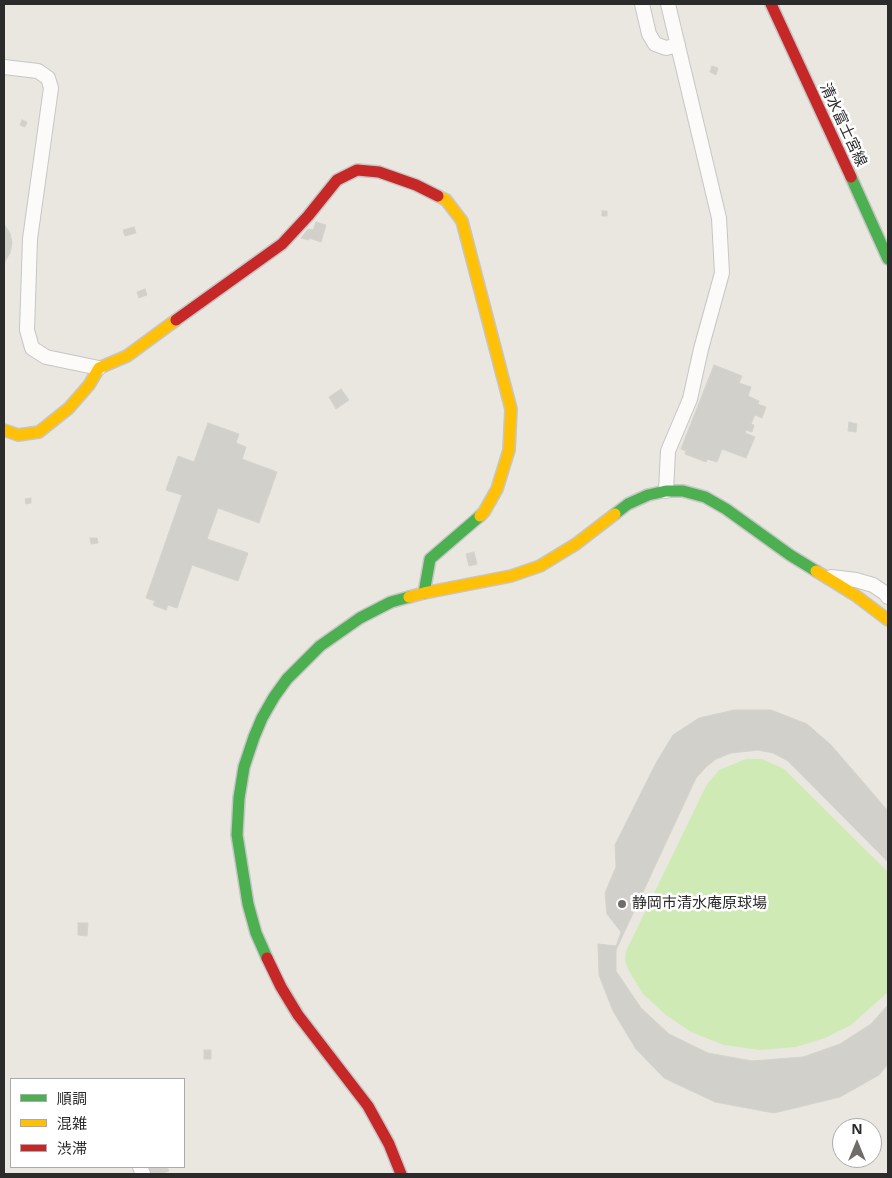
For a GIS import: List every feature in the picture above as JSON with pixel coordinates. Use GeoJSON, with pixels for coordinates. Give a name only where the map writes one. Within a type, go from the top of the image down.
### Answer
{"type":"FeatureCollection","features":[{"type":"Feature","properties":{"kind":"street"},"geometry":{"type":"LineString","coordinates":[[642,4],[649,34],[655,44],[666,48],[678,45]]}},
{"type":"Feature","properties":{"kind":"street"},"geometry":{"type":"LineString","coordinates":[[666,491],[668,451],[690,399],[701,349],[722,273],[719,218],[668,4]]}},
{"type":"Feature","properties":{"kind":"street","name":"清水富士宮線"},"geometry":{"type":"LineString","coordinates":[[771,4],[888,259]]}},
{"type":"Feature","properties":{"kind":"street"},"geometry":{"type":"LineString","coordinates":[[4,67],[38,71],[48,78],[51,88],[30,239],[27,330],[32,348],[46,357],[99,368]]}},
{"type":"Feature","properties":{"kind":"street"},"geometry":{"type":"LineString","coordinates":[[4,430],[18,435],[39,432],[69,408],[89,385],[99,368],[126,356],[282,244],[337,180],[357,170],[379,172],[416,185],[446,200],[462,221],[511,409],[509,450],[497,489],[484,512],[430,559],[424,593]]}},
{"type":"Feature","properties":{"kind":"street"},"geometry":{"type":"LineString","coordinates":[[401,1174],[389,1144],[368,1106],[298,1015],[281,987],[256,933],[248,904],[242,874],[238,835],[239,798],[244,768],[262,718],[287,679],[320,646],[360,618],[391,602],[424,593],[511,576],[540,566],[576,544],[628,504],[648,495],[666,491],[683,490],[705,497],[726,509],[790,555],[855,595],[888,620]]}},
{"type":"Feature","properties":{"kind":"street"},"geometry":{"type":"LineString","coordinates":[[823,576],[856,580],[873,585],[888,597]]}},
{"type":"Feature","properties":{"kind":"green space"},"geometry":{"type":"Polygon","coordinates":[[[746,759],[762,759],[784,769],[888,872],[888,992],[851,1025],[825,1038],[796,1047],[760,1050],[724,1045],[691,1032],[666,1015],[643,994],[625,961],[626,951],[707,784],[719,770],[746,759]]]}},
{"type":"Feature","properties":{"kind":"building"},"geometry":{"type":"Polygon","coordinates":[[[712,66],[718,68],[716,75],[710,72],[712,66]]]}},
{"type":"Feature","properties":{"kind":"building"},"geometry":{"type":"Polygon","coordinates":[[[22,120],[27,122],[25,127],[20,125],[22,120]]]}},
{"type":"Feature","properties":{"kind":"building"},"geometry":{"type":"Polygon","coordinates":[[[602,211],[607,211],[607,216],[602,216],[602,211]]]}},
{"type":"Feature","properties":{"kind":"building"},"geometry":{"type":"Polygon","coordinates":[[[316,222],[326,225],[321,242],[309,238],[309,240],[301,238],[308,229],[313,230],[316,222]]]}},
{"type":"Feature","properties":{"kind":"building"},"geometry":{"type":"Polygon","coordinates":[[[4,224],[10,233],[12,243],[10,253],[4,263],[4,224]]]}},
{"type":"Feature","properties":{"kind":"building"},"geometry":{"type":"Polygon","coordinates":[[[134,227],[136,233],[125,236],[123,230],[134,227]]]}},
{"type":"Feature","properties":{"kind":"building"},"geometry":{"type":"Polygon","coordinates":[[[145,289],[147,295],[139,298],[137,292],[145,289]]]}},
{"type":"Feature","properties":{"kind":"building"},"geometry":{"type":"Polygon","coordinates":[[[714,365],[742,376],[739,383],[751,387],[748,396],[759,401],[758,404],[766,407],[762,418],[755,415],[751,424],[754,425],[752,432],[746,430],[745,433],[755,437],[746,458],[722,449],[717,462],[707,459],[706,462],[685,454],[686,451],[681,449],[714,365]]]}},
{"type":"Feature","properties":{"kind":"building"},"geometry":{"type":"Polygon","coordinates":[[[341,389],[349,400],[336,409],[329,397],[341,389]]]}},
{"type":"Feature","properties":{"kind":"building"},"geometry":{"type":"Polygon","coordinates":[[[849,422],[857,424],[856,432],[848,431],[849,422]]]}},
{"type":"Feature","properties":{"kind":"building"},"geometry":{"type":"Polygon","coordinates":[[[208,423],[239,434],[236,443],[246,447],[242,459],[277,472],[259,523],[218,508],[207,539],[248,553],[238,581],[192,565],[177,608],[168,605],[166,610],[153,605],[155,601],[146,598],[182,495],[166,490],[178,456],[194,462],[208,423]]]}},
{"type":"Feature","properties":{"kind":"building"},"geometry":{"type":"Polygon","coordinates":[[[31,498],[31,503],[26,504],[25,499],[31,498]]]}},
{"type":"Feature","properties":{"kind":"building"},"geometry":{"type":"Polygon","coordinates":[[[90,538],[97,538],[98,543],[91,544],[90,538]]]}},
{"type":"Feature","properties":{"kind":"building"},"geometry":{"type":"Polygon","coordinates":[[[474,552],[477,564],[469,566],[466,554],[474,552]]]}},
{"type":"Feature","properties":{"kind":"building","name":"静岡市清水庵原球場"},"geometry":{"type":"Polygon","coordinates":[[[734,710],[771,710],[807,724],[831,745],[888,811],[888,862],[788,761],[773,753],[758,750],[731,753],[716,759],[696,778],[616,950],[616,971],[641,1008],[669,1034],[708,1053],[752,1061],[803,1057],[840,1044],[871,1024],[888,1005],[888,1064],[879,1075],[840,1097],[774,1113],[715,1102],[664,1078],[636,1049],[613,1011],[599,975],[598,944],[616,946],[621,932],[607,914],[605,893],[616,867],[615,845],[656,763],[673,735],[699,718],[734,710]]]}},
{"type":"Feature","properties":{"kind":"building"},"geometry":{"type":"Polygon","coordinates":[[[78,923],[88,923],[87,936],[78,935],[78,923]]]}},
{"type":"Feature","properties":{"kind":"building"},"geometry":{"type":"Polygon","coordinates":[[[204,1050],[211,1050],[211,1059],[204,1059],[204,1050]]]}},
{"type":"Feature","properties":{"kind":"building"},"geometry":{"type":"Polygon","coordinates":[[[148,1168],[168,1168],[169,1171],[161,1174],[151,1174],[148,1168]]]}},
{"type":"Feature","properties":{"kind":"traffic: fast"},"geometry":{"type":"LineString","coordinates":[[851,177],[888,259]]}},
{"type":"Feature","properties":{"kind":"traffic: fast"},"geometry":{"type":"LineString","coordinates":[[615,514],[628,504],[648,495],[666,491],[683,491],[705,497],[726,509],[790,555],[816,571]]}},
{"type":"Feature","properties":{"kind":"traffic: fast"},"geometry":{"type":"LineString","coordinates":[[424,593],[430,559],[480,516]]}},
{"type":"Feature","properties":{"kind":"traffic: fast"},"geometry":{"type":"LineString","coordinates":[[267,958],[256,933],[248,904],[237,835],[239,798],[244,767],[254,737],[262,718],[287,679],[320,646],[360,618],[391,602],[409,597]]}},
{"type":"Feature","properties":{"kind":"traffic: slow"},"geometry":{"type":"LineString","coordinates":[[438,196],[446,200],[462,221],[511,409],[509,450],[497,489],[480,516]]}},
{"type":"Feature","properties":{"kind":"traffic: slow"},"geometry":{"type":"LineString","coordinates":[[4,430],[18,435],[39,432],[69,408],[89,385],[99,368],[127,356],[176,320]]}},
{"type":"Feature","properties":{"kind":"traffic: slow"},"geometry":{"type":"LineString","coordinates":[[409,597],[511,576],[540,566],[576,544],[615,514]]}},
{"type":"Feature","properties":{"kind":"traffic: slow"},"geometry":{"type":"LineString","coordinates":[[816,571],[855,595],[888,620]]}},
{"type":"Feature","properties":{"kind":"traffic: jam"},"geometry":{"type":"LineString","coordinates":[[771,4],[851,177]]}},
{"type":"Feature","properties":{"kind":"traffic: jam"},"geometry":{"type":"LineString","coordinates":[[176,320],[282,244],[337,180],[357,170],[379,172],[416,185],[438,196]]}},
{"type":"Feature","properties":{"kind":"traffic: jam"},"geometry":{"type":"LineString","coordinates":[[267,958],[281,987],[298,1015],[368,1106],[389,1144],[401,1174]]}},
{"type":"Feature","properties":{"kind":"place","name":"静岡市清水庵原球場"},"geometry":{"type":"Point","coordinates":[622,904]}}]}
